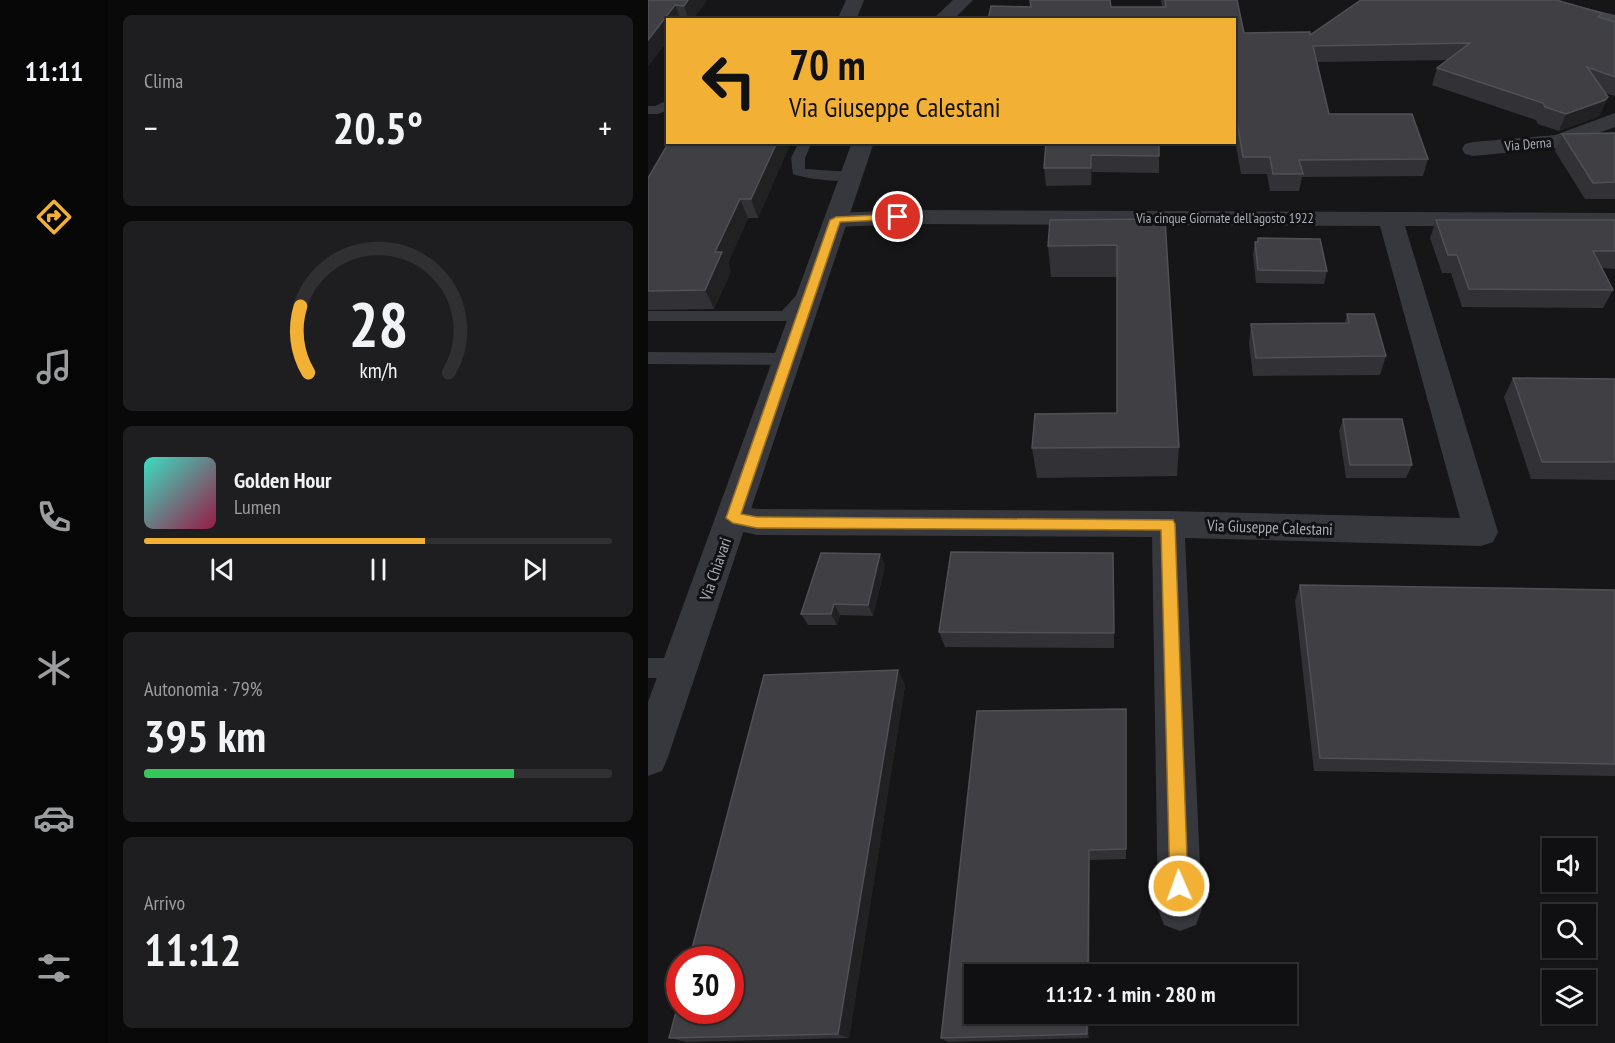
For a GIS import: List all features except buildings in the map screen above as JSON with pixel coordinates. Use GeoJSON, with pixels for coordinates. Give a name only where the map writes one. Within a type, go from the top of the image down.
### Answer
{"type":"FeatureCollection","features":[{"type":"Feature","properties":{"kind":"main road"},"geometry":{"type":"LineString","coordinates":[[1531,0],[1615,21]]}},
{"type":"Feature","properties":{"kind":"main road"},"geometry":{"type":"LineString","coordinates":[[1556,0],[1615,21]]}},
{"type":"Feature","properties":{"kind":"street"},"geometry":{"type":"LineString","coordinates":[[847,18],[855,0]]}},
{"type":"Feature","properties":{"kind":"street"},"geometry":{"type":"LineString","coordinates":[[943,18],[964,0]]}},
{"type":"Feature","properties":{"kind":"street","name":"Via Derna"},"geometry":{"type":"LineString","coordinates":[[1473,149],[1559,141],[1615,119]]}},
{"type":"Feature","properties":{"kind":"street","name":"Via Chiavari"},"geometry":{"type":"LineString","coordinates":[[648,757],[862,144]]}},
{"type":"Feature","properties":{"kind":"street","name":"Via cinque Giornate dell'agosto 1922"},"geometry":{"type":"LineString","coordinates":[[836,220],[907,217],[1615,220]]}},
{"type":"Feature","properties":{"kind":"street","name":"Via Giuseppe Calestani"},"geometry":{"type":"LineString","coordinates":[[733,518],[757,522],[1168,524],[1481,532],[1390,218]]}},
{"type":"Feature","properties":{"kind":"street"},"geometry":{"type":"LineString","coordinates":[[1168,524],[1180,909]]}},
{"type":"Feature","properties":{"kind":"lane"},"geometry":{"type":"LineString","coordinates":[[648,110],[658,110],[666,105]]}},
{"type":"Feature","properties":{"kind":"lane"},"geometry":{"type":"LineString","coordinates":[[805,144],[798,158],[798,171],[808,175],[851,176]]}},
{"type":"Feature","properties":{"kind":"lane"},"geometry":{"type":"LineString","coordinates":[[648,316],[786,316],[810,291]]}},
{"type":"Feature","properties":{"kind":"lane"},"geometry":{"type":"LineString","coordinates":[[648,358],[787,359]]}},
{"type":"Feature","properties":{"kind":"lane"},"geometry":{"type":"LineString","coordinates":[[648,668],[680,668]]}},
{"type":"Feature","properties":{"kind":"route"},"geometry":{"type":"LineString","coordinates":[[898,217],[836,220],[733,518],[757,522],[1168,524],[1179,886]]}}]}
